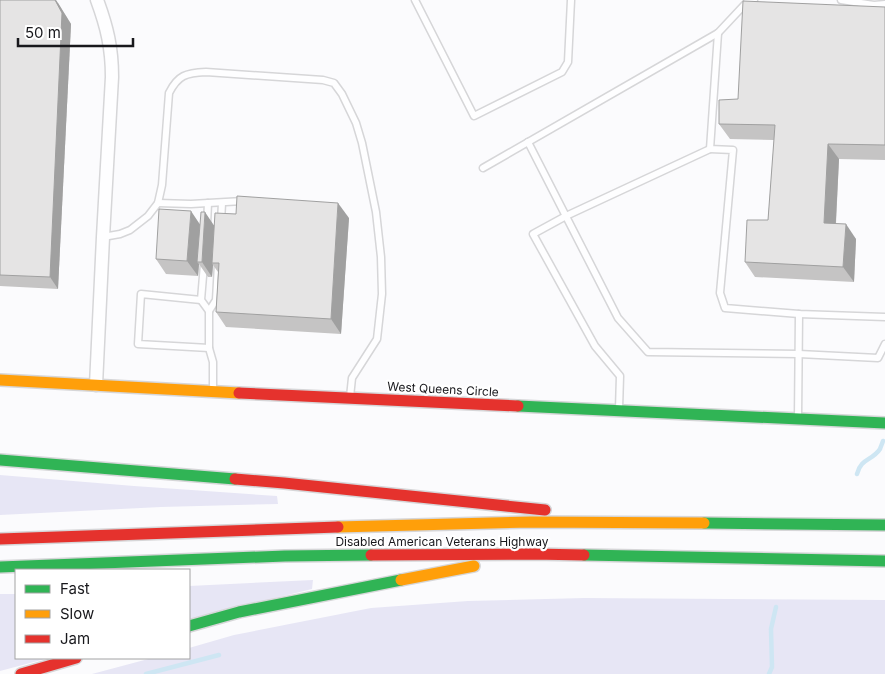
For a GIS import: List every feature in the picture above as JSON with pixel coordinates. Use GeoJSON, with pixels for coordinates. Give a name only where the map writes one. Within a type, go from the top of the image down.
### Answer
{"type":"FeatureCollection","features":[{"type":"Feature","properties":{"kind":"main road","name":"West Queens Circle"},"geometry":{"type":"LineString","coordinates":[[0,380],[213,392],[885,423]]}},
{"type":"Feature","properties":{"kind":"main road"},"geometry":{"type":"LineString","coordinates":[[0,460],[284,483],[671,522]]}},
{"type":"Feature","properties":{"kind":"main road","name":"Disabled American Veterans Highway"},"geometry":{"type":"LineString","coordinates":[[0,539],[481,523],[671,522],[885,525]]}},
{"type":"Feature","properties":{"kind":"main road"},"geometry":{"type":"LineString","coordinates":[[190,626],[239,612],[315,596],[534,554]]}},
{"type":"Feature","properties":{"kind":"main road","name":"Disabled American Veterans Highway"},"geometry":{"type":"LineString","coordinates":[[0,567],[285,556],[534,554],[885,561]]}},
{"type":"Feature","properties":{"kind":"main road"},"geometry":{"type":"LineString","coordinates":[[21,674],[73,659]]}},
{"type":"Feature","properties":{"kind":"street"},"geometry":{"type":"LineString","coordinates":[[96,0],[105,21],[112,56],[96,385]]}},
{"type":"Feature","properties":{"kind":"lane"},"geometry":{"type":"LineString","coordinates":[[415,0],[474,116],[562,72],[568,62],[572,0]]}},
{"type":"Feature","properties":{"kind":"lane"},"geometry":{"type":"LineString","coordinates":[[483,168],[718,33],[748,1],[754,0]]}},
{"type":"Feature","properties":{"kind":"lane"},"geometry":{"type":"LineString","coordinates":[[841,0],[874,5],[885,4]]}},
{"type":"Feature","properties":{"kind":"lane"},"geometry":{"type":"LineString","coordinates":[[710,149],[718,33]]}},
{"type":"Feature","properties":{"kind":"lane"},"geometry":{"type":"LineString","coordinates":[[103,237],[130,230],[148,216],[158,203],[162,185],[168,93],[181,76],[192,72],[206,72],[323,80],[334,84],[342,94],[356,123],[362,143],[376,212],[382,276],[377,338],[352,378],[350,398]]}},
{"type":"Feature","properties":{"kind":"lane"},"geometry":{"type":"LineString","coordinates":[[528,142],[618,318],[648,352],[799,354],[878,358],[885,344]]}},
{"type":"Feature","properties":{"kind":"lane"},"geometry":{"type":"LineString","coordinates":[[619,411],[620,376],[595,346],[533,234],[566,216],[710,149],[733,150],[720,293],[725,308],[798,314],[885,317]]}},
{"type":"Feature","properties":{"kind":"lane"},"geometry":{"type":"LineString","coordinates":[[158,203],[191,204],[247,201]]}},
{"type":"Feature","properties":{"kind":"lane"},"geometry":{"type":"LineString","coordinates":[[220,232],[222,202]]}},
{"type":"Feature","properties":{"kind":"lane"},"geometry":{"type":"LineString","coordinates":[[206,232],[208,203]]}},
{"type":"Feature","properties":{"kind":"lane"},"geometry":{"type":"LineString","coordinates":[[213,392],[213,362],[209,348],[209,311],[216,300],[218,261]]}},
{"type":"Feature","properties":{"kind":"lane"},"geometry":{"type":"LineString","coordinates":[[204,262],[202,300],[209,311]]}},
{"type":"Feature","properties":{"kind":"lane"},"geometry":{"type":"LineString","coordinates":[[202,300],[141,294],[138,344],[209,348]]}},
{"type":"Feature","properties":{"kind":"lane"},"geometry":{"type":"LineString","coordinates":[[798,314],[798,419]]}},
{"type":"Feature","properties":{"kind":"shaded area"},"geometry":{"type":"Polygon","coordinates":[[[0,475],[277,496],[278,504],[161,507],[0,515],[0,475]]]}},
{"type":"Feature","properties":{"kind":"shaded area"},"geometry":{"type":"Polygon","coordinates":[[[313,580],[312,589],[190,620],[190,586],[313,580]]]}},
{"type":"Feature","properties":{"kind":"shaded area"},"geometry":{"type":"Polygon","coordinates":[[[0,594],[15,594],[15,659],[45,659],[0,671],[0,594]]]}},
{"type":"Feature","properties":{"kind":"shaded area"},"geometry":{"type":"Polygon","coordinates":[[[584,598],[885,600],[885,674],[92,674],[148,659],[190,659],[190,648],[234,635],[371,608],[468,601],[584,598]]]}},
{"type":"Feature","properties":{"kind":"building"},"geometry":{"type":"Polygon","coordinates":[[[0,0],[55,0],[62,13],[50,277],[0,275],[0,0]]]}},
{"type":"Feature","properties":{"kind":"building"},"geometry":{"type":"Polygon","coordinates":[[[743,1],[885,7],[885,145],[828,144],[824,223],[846,224],[843,267],[745,262],[747,220],[768,220],[775,125],[719,124],[719,100],[738,99],[743,1]]]}},
{"type":"Feature","properties":{"kind":"building"},"geometry":{"type":"Polygon","coordinates":[[[237,196],[338,203],[331,319],[216,312],[219,263],[212,263],[215,213],[236,214],[237,196]]]}},
{"type":"Feature","properties":{"kind":"building"},"geometry":{"type":"Polygon","coordinates":[[[159,209],[191,211],[187,261],[156,259],[159,209]]]}},
{"type":"Feature","properties":{"kind":"building"},"geometry":{"type":"Polygon","coordinates":[[[201,212],[205,212],[202,262],[197,262],[201,212]]]}},
{"type":"Feature","properties":{"kind":"waterway"},"geometry":{"type":"LineString","coordinates":[[857,474],[861,465],[877,453],[883,441]]}},
{"type":"Feature","properties":{"kind":"waterway"},"geometry":{"type":"LineString","coordinates":[[769,674],[772,667],[771,629],[776,607]]}},
{"type":"Feature","properties":{"kind":"waterway"},"geometry":{"type":"LineString","coordinates":[[146,674],[219,655]]}},
{"type":"Feature","properties":{"kind":"traffic: fast"},"geometry":{"type":"LineString","coordinates":[[518,406],[885,423]]}},
{"type":"Feature","properties":{"kind":"traffic: fast"},"geometry":{"type":"LineString","coordinates":[[0,460],[235,479]]}},
{"type":"Feature","properties":{"kind":"traffic: fast"},"geometry":{"type":"LineString","coordinates":[[704,523],[885,525]]}},
{"type":"Feature","properties":{"kind":"traffic: fast"},"geometry":{"type":"LineString","coordinates":[[0,567],[285,556],[371,555]]}},
{"type":"Feature","properties":{"kind":"traffic: fast"},"geometry":{"type":"LineString","coordinates":[[584,555],[885,561]]}},
{"type":"Feature","properties":{"kind":"traffic: fast"},"geometry":{"type":"LineString","coordinates":[[190,626],[239,612],[401,580]]}},
{"type":"Feature","properties":{"kind":"traffic: slow"},"geometry":{"type":"LineString","coordinates":[[0,380],[239,393]]}},
{"type":"Feature","properties":{"kind":"traffic: slow"},"geometry":{"type":"LineString","coordinates":[[338,527],[531,522],[704,523]]}},
{"type":"Feature","properties":{"kind":"traffic: slow"},"geometry":{"type":"LineString","coordinates":[[401,580],[474,566]]}},
{"type":"Feature","properties":{"kind":"traffic: jam"},"geometry":{"type":"LineString","coordinates":[[239,393],[518,406]]}},
{"type":"Feature","properties":{"kind":"traffic: jam"},"geometry":{"type":"LineString","coordinates":[[235,479],[545,510]]}},
{"type":"Feature","properties":{"kind":"traffic: jam"},"geometry":{"type":"LineString","coordinates":[[0,539],[338,527]]}},
{"type":"Feature","properties":{"kind":"traffic: jam"},"geometry":{"type":"LineString","coordinates":[[371,555],[584,555]]}},
{"type":"Feature","properties":{"kind":"traffic: jam"},"geometry":{"type":"LineString","coordinates":[[21,674],[73,659]]}}]}
